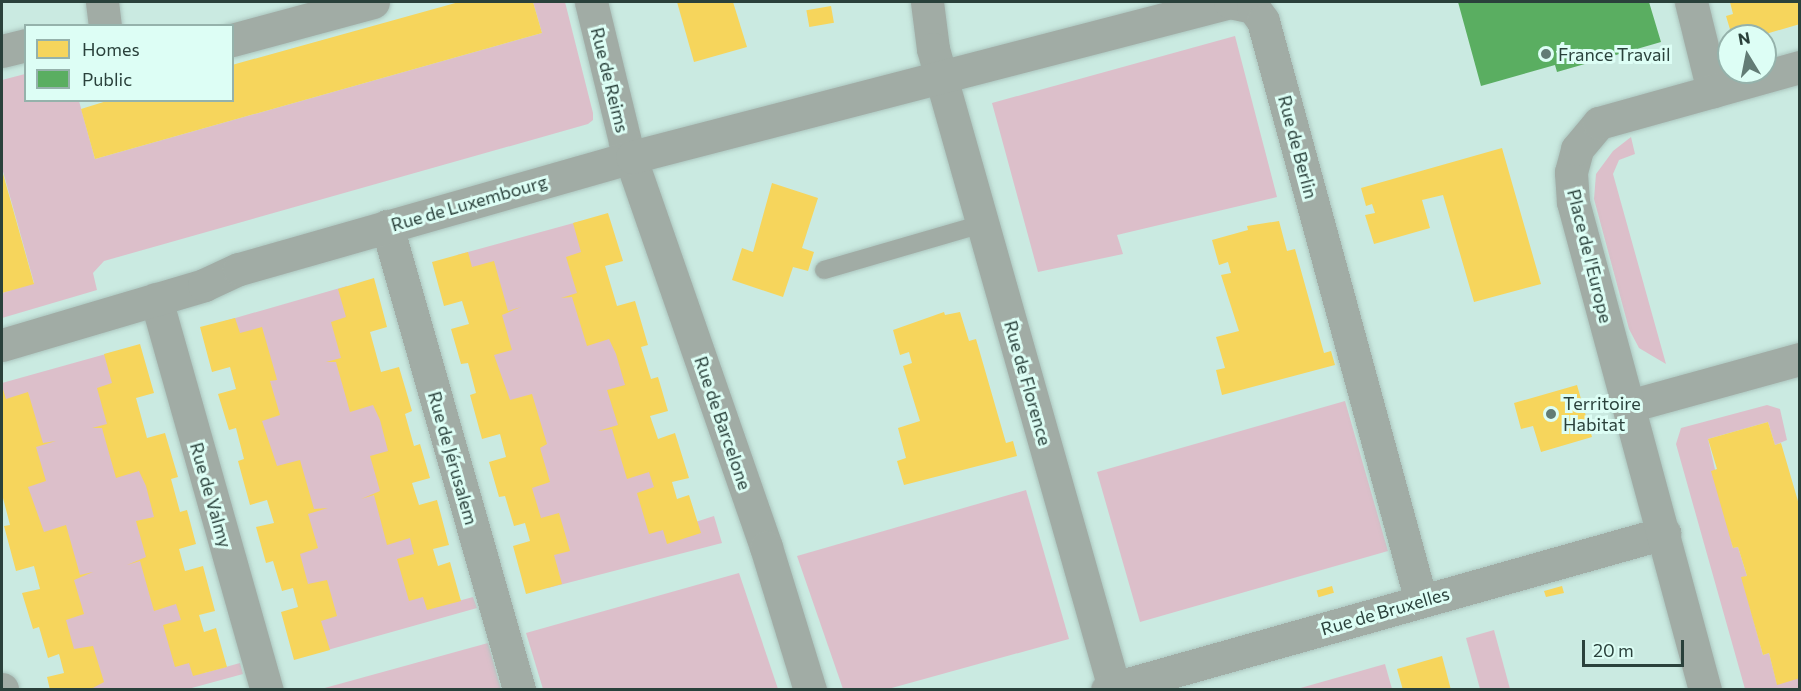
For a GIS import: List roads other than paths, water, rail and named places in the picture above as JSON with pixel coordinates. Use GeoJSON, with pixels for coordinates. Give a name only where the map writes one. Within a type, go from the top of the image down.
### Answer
{"type":"FeatureCollection","features":[{"type":"Feature","properties":{"kind":"street"},"geometry":{"type":"LineString","coordinates":[[102,2],[105,24]]}},
{"type":"Feature","properties":{"kind":"street"},"geometry":{"type":"LineString","coordinates":[[234,39],[372,2]]}},
{"type":"Feature","properties":{"kind":"street","name":"Rue de Reims"},"geometry":{"type":"LineString","coordinates":[[591,2],[632,157]]}},
{"type":"Feature","properties":{"kind":"street","name":"Rue de Florence"},"geometry":{"type":"LineString","coordinates":[[927,2],[942,79],[1110,689]]}},
{"type":"Feature","properties":{"kind":"street","name":"Rue de Berlin"},"geometry":{"type":"LineString","coordinates":[[942,79],[1230,2],[1253,7],[1263,21],[1421,601]]}},
{"type":"Feature","properties":{"kind":"street"},"geometry":{"type":"LineString","coordinates":[[1691,2],[1713,91]]}},
{"type":"Feature","properties":{"kind":"street"},"geometry":{"type":"LineString","coordinates":[[2,51],[24,46]]}},
{"type":"Feature","properties":{"kind":"street","name":"Place de l'Europe"},"geometry":{"type":"LineString","coordinates":[[1705,690],[1573,202],[1571,172],[1577,149],[1599,123],[1800,67]]}},
{"type":"Feature","properties":{"kind":"street","name":"Rue de Luxembourg"},"geometry":{"type":"LineString","coordinates":[[2,345],[156,299],[239,269],[387,226],[632,157],[942,79]]}},
{"type":"Feature","properties":{"kind":"street","name":"Rue de Barcelone"},"geometry":{"type":"LineString","coordinates":[[632,157],[762,536],[810,690]]}},
{"type":"Feature","properties":{"kind":"street","name":"Rue de Jérusalem"},"geometry":{"type":"LineString","coordinates":[[387,226],[519,690]]}},
{"type":"Feature","properties":{"kind":"street","name":"Rue de Valmy"},"geometry":{"type":"LineString","coordinates":[[156,299],[267,690]]}},
{"type":"Feature","properties":{"kind":"street"},"geometry":{"type":"LineString","coordinates":[[1629,406],[1798,367]]}},
{"type":"Feature","properties":{"kind":"street","name":"Rue de Bruxelles"},"geometry":{"type":"LineString","coordinates":[[1110,689],[1664,533]]}},
{"type":"Feature","properties":{"kind":"lane"},"geometry":{"type":"LineString","coordinates":[[824,270],[982,224]]}},
{"type":"Feature","properties":{"kind":"place","name":"France Travail"},"geometry":{"type":"Point","coordinates":[1546,54]}},
{"type":"Feature","properties":{"kind":"place","name":"Territoire Habitat"},"geometry":{"type":"Point","coordinates":[1551,414]}}]}
